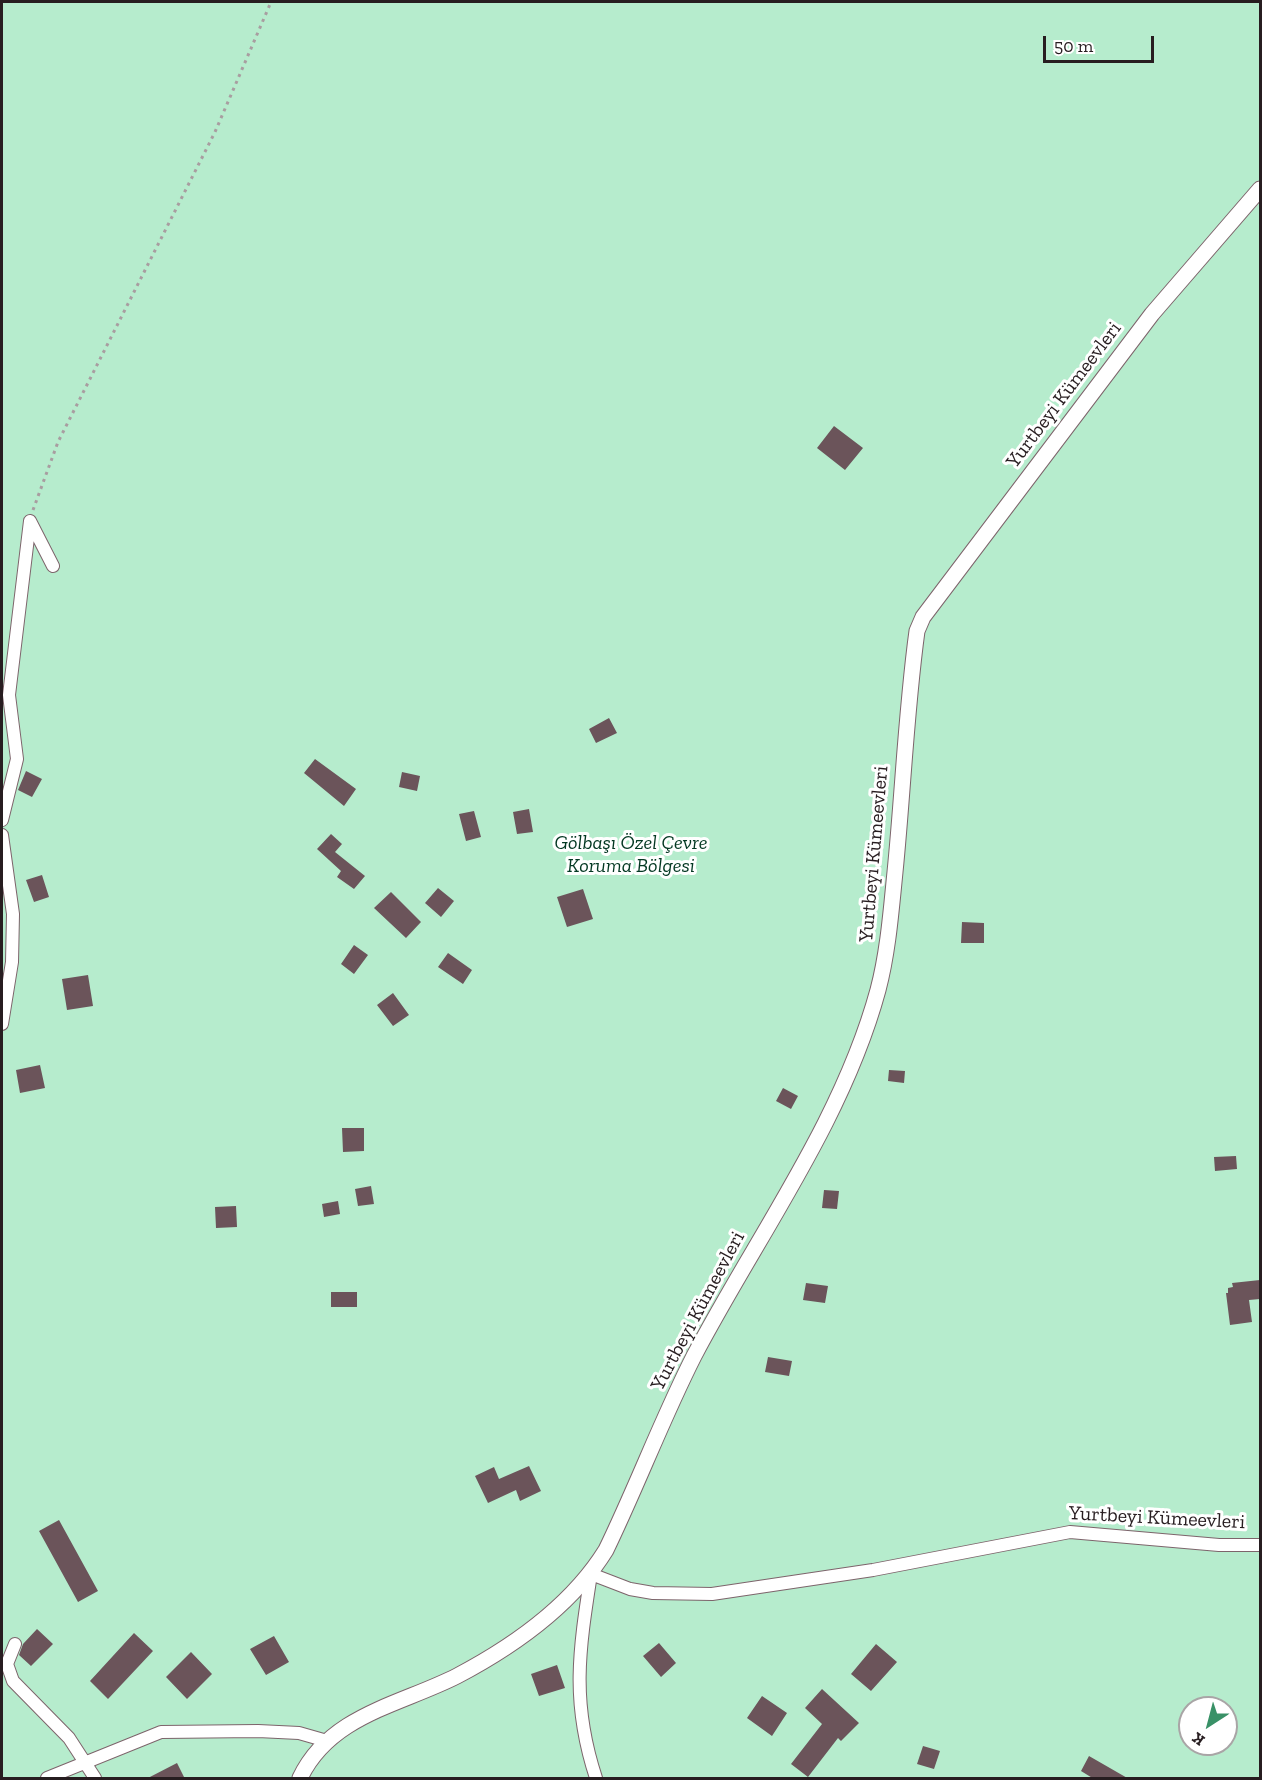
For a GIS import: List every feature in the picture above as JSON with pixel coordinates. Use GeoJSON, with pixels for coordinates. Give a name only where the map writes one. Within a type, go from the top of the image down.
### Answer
{"type":"FeatureCollection","features":[{"type":"Feature","properties":{"kind":"street","name":"Yurtbeyi Kümeevleri"},"geometry":{"type":"LineString","coordinates":[[300,1779],[327,1741],[368,1713],[455,1677],[509,1645],[569,1596],[591,1574],[622,1518],[694,1357],[812,1147],[857,1052],[871,1016],[885,961],[891,914],[906,724],[917,631],[923,617],[1152,314],[1260,189]]}},
{"type":"Feature","properties":{"kind":"street"},"geometry":{"type":"LineString","coordinates":[[30,521],[53,566]]}},
{"type":"Feature","properties":{"kind":"street"},"geometry":{"type":"LineString","coordinates":[[2,820],[17,759],[9,695],[30,521]]}},
{"type":"Feature","properties":{"kind":"street"},"geometry":{"type":"LineString","coordinates":[[2,835],[13,914],[12,962],[2,1024]]}},
{"type":"Feature","properties":{"kind":"street","name":"Yurtbeyi Kümeevleri"},"geometry":{"type":"LineString","coordinates":[[591,1574],[630,1589],[653,1593],[712,1594],[883,1568],[1070,1532],[1196,1544],[1260,1545]]}},
{"type":"Feature","properties":{"kind":"street","name":"Yurtbeyi Kümeevleri"},"geometry":{"type":"LineString","coordinates":[[591,1574],[580,1646],[578,1678],[580,1715],[596,1779]]}},
{"type":"Feature","properties":{"kind":"street"},"geometry":{"type":"LineString","coordinates":[[15,1644],[7,1664],[13,1681],[69,1738],[95,1779]]}},
{"type":"Feature","properties":{"kind":"street"},"geometry":{"type":"LineString","coordinates":[[47,1779],[161,1732],[258,1731],[299,1734],[327,1741]]}},
{"type":"Feature","properties":{"kind":"path"},"geometry":{"type":"LineString","coordinates":[[30,521],[58,442],[215,132],[271,2]]}},
{"type":"Feature","properties":{"kind":"green space","name":"Gölbaşı Özel Çevre Koruma Bölgesi"},"geometry":{"type":"Polygon","coordinates":[[[2,2],[1260,2],[1260,1778],[2,1778],[2,2]]]}},
{"type":"Feature","properties":{"kind":"building"},"geometry":{"type":"Polygon","coordinates":[[[834,426],[863,448],[845,470],[817,448],[834,426]]]}},
{"type":"Feature","properties":{"kind":"building"},"geometry":{"type":"Polygon","coordinates":[[[609,718],[617,733],[596,743],[589,729],[609,718]]]}},
{"type":"Feature","properties":{"kind":"building"},"geometry":{"type":"Polygon","coordinates":[[[315,759],[356,789],[344,806],[304,773],[315,759]]]}},
{"type":"Feature","properties":{"kind":"building"},"geometry":{"type":"Polygon","coordinates":[[[26,771],[42,779],[32,797],[18,790],[26,771]]]}},
{"type":"Feature","properties":{"kind":"building"},"geometry":{"type":"Polygon","coordinates":[[[402,772],[420,776],[417,791],[399,787],[402,772]]]}},
{"type":"Feature","properties":{"kind":"building"},"geometry":{"type":"Polygon","coordinates":[[[529,809],[533,832],[517,834],[513,812],[529,809]]]}},
{"type":"Feature","properties":{"kind":"building"},"geometry":{"type":"Polygon","coordinates":[[[474,811],[481,837],[466,841],[459,814],[474,811]]]}},
{"type":"Feature","properties":{"kind":"building"},"geometry":{"type":"Polygon","coordinates":[[[331,834],[342,844],[335,852],[365,876],[354,889],[337,877],[341,871],[317,849],[331,834]]]}},
{"type":"Feature","properties":{"kind":"building"},"geometry":{"type":"Polygon","coordinates":[[[42,875],[49,897],[34,902],[26,880],[42,875]]]}},
{"type":"Feature","properties":{"kind":"building"},"geometry":{"type":"Polygon","coordinates":[[[438,888],[454,901],[441,917],[425,903],[438,888]]]}},
{"type":"Feature","properties":{"kind":"building"},"geometry":{"type":"Polygon","coordinates":[[[583,889],[593,919],[567,927],[557,897],[583,889]]]}},
{"type":"Feature","properties":{"kind":"building"},"geometry":{"type":"Polygon","coordinates":[[[391,892],[421,922],[406,938],[374,908],[391,892]]]}},
{"type":"Feature","properties":{"kind":"building"},"geometry":{"type":"Polygon","coordinates":[[[962,922],[984,923],[984,943],[961,943],[962,922]]]}},
{"type":"Feature","properties":{"kind":"building"},"geometry":{"type":"Polygon","coordinates":[[[354,945],[368,955],[354,974],[341,964],[354,945]]]}},
{"type":"Feature","properties":{"kind":"building"},"geometry":{"type":"Polygon","coordinates":[[[448,953],[472,970],[463,984],[438,967],[448,953]]]}},
{"type":"Feature","properties":{"kind":"building"},"geometry":{"type":"Polygon","coordinates":[[[88,975],[93,1006],[67,1010],[62,979],[88,975]]]}},
{"type":"Feature","properties":{"kind":"building"},"geometry":{"type":"Polygon","coordinates":[[[393,993],[409,1015],[393,1026],[377,1005],[393,993]]]}},
{"type":"Feature","properties":{"kind":"building"},"geometry":{"type":"Polygon","coordinates":[[[40,1065],[45,1088],[20,1093],[16,1070],[40,1065]]]}},
{"type":"Feature","properties":{"kind":"building"},"geometry":{"type":"Polygon","coordinates":[[[889,1070],[905,1071],[904,1083],[888,1081],[889,1070]]]}},
{"type":"Feature","properties":{"kind":"building"},"geometry":{"type":"Polygon","coordinates":[[[783,1088],[798,1096],[791,1109],[776,1101],[783,1088]]]}},
{"type":"Feature","properties":{"kind":"building"},"geometry":{"type":"Polygon","coordinates":[[[342,1128],[364,1128],[364,1151],[343,1152],[342,1128]]]}},
{"type":"Feature","properties":{"kind":"building"},"geometry":{"type":"Polygon","coordinates":[[[1236,1156],[1237,1169],[1215,1171],[1214,1157],[1236,1156]]]}},
{"type":"Feature","properties":{"kind":"building"},"geometry":{"type":"Polygon","coordinates":[[[371,1186],[374,1204],[358,1206],[355,1189],[371,1186]]]}},
{"type":"Feature","properties":{"kind":"building"},"geometry":{"type":"Polygon","coordinates":[[[824,1190],[839,1191],[837,1209],[822,1208],[824,1190]]]}},
{"type":"Feature","properties":{"kind":"building"},"geometry":{"type":"Polygon","coordinates":[[[338,1201],[340,1214],[324,1217],[322,1204],[338,1201]]]}},
{"type":"Feature","properties":{"kind":"building"},"geometry":{"type":"Polygon","coordinates":[[[236,1206],[237,1227],[216,1228],[215,1207],[236,1206]]]}},
{"type":"Feature","properties":{"kind":"building"},"geometry":{"type":"Polygon","coordinates":[[[1260,1280],[1260,1299],[1249,1300],[1252,1322],[1230,1325],[1226,1293],[1228,1293],[1228,1288],[1233,1287],[1232,1283],[1260,1280]]]}},
{"type":"Feature","properties":{"kind":"building"},"geometry":{"type":"Polygon","coordinates":[[[806,1283],[828,1286],[825,1303],[803,1300],[806,1283]]]}},
{"type":"Feature","properties":{"kind":"building"},"geometry":{"type":"Polygon","coordinates":[[[331,1292],[357,1292],[357,1307],[331,1307],[331,1292]]]}},
{"type":"Feature","properties":{"kind":"building"},"geometry":{"type":"Polygon","coordinates":[[[768,1357],[792,1361],[789,1376],[765,1372],[768,1357]]]}},
{"type":"Feature","properties":{"kind":"building"},"geometry":{"type":"Polygon","coordinates":[[[529,1466],[541,1491],[520,1501],[516,1490],[488,1503],[475,1476],[494,1467],[499,1479],[529,1466]]]}},
{"type":"Feature","properties":{"kind":"building"},"geometry":{"type":"Polygon","coordinates":[[[59,1520],[98,1591],[78,1602],[39,1531],[59,1520]]]}},
{"type":"Feature","properties":{"kind":"building"},"geometry":{"type":"Polygon","coordinates":[[[37,1629],[53,1644],[31,1666],[19,1655],[23,1644],[37,1629]]]}},
{"type":"Feature","properties":{"kind":"building"},"geometry":{"type":"Polygon","coordinates":[[[134,1633],[153,1651],[108,1699],[90,1681],[134,1633]]]}},
{"type":"Feature","properties":{"kind":"building"},"geometry":{"type":"Polygon","coordinates":[[[274,1636],[289,1662],[266,1675],[250,1649],[274,1636]]]}},
{"type":"Feature","properties":{"kind":"building"},"geometry":{"type":"Polygon","coordinates":[[[659,1643],[676,1663],[661,1677],[643,1656],[659,1643]]]}},
{"type":"Feature","properties":{"kind":"building"},"geometry":{"type":"Polygon","coordinates":[[[876,1644],[897,1662],[871,1691],[851,1674],[876,1644]]]}},
{"type":"Feature","properties":{"kind":"building"},"geometry":{"type":"Polygon","coordinates":[[[191,1652],[212,1674],[187,1699],[166,1677],[191,1652]]]}},
{"type":"Feature","properties":{"kind":"building"},"geometry":{"type":"Polygon","coordinates":[[[557,1665],[565,1688],[539,1696],[531,1674],[557,1665]]]}},
{"type":"Feature","properties":{"kind":"building"},"geometry":{"type":"Polygon","coordinates":[[[822,1689],[859,1723],[841,1741],[838,1738],[808,1777],[791,1764],[822,1724],[805,1708],[822,1689]]]}},
{"type":"Feature","properties":{"kind":"building"},"geometry":{"type":"Polygon","coordinates":[[[762,1696],[787,1713],[772,1736],[747,1718],[762,1696]]]}},
{"type":"Feature","properties":{"kind":"building"},"geometry":{"type":"Polygon","coordinates":[[[923,1746],[940,1751],[934,1769],[917,1764],[923,1746]]]}},
{"type":"Feature","properties":{"kind":"building"},"geometry":{"type":"Polygon","coordinates":[[[1089,1756],[1129,1779],[1094,1779],[1081,1771],[1089,1756]]]}},
{"type":"Feature","properties":{"kind":"building"},"geometry":{"type":"Polygon","coordinates":[[[177,1763],[185,1779],[146,1779],[177,1763]]]}}]}
